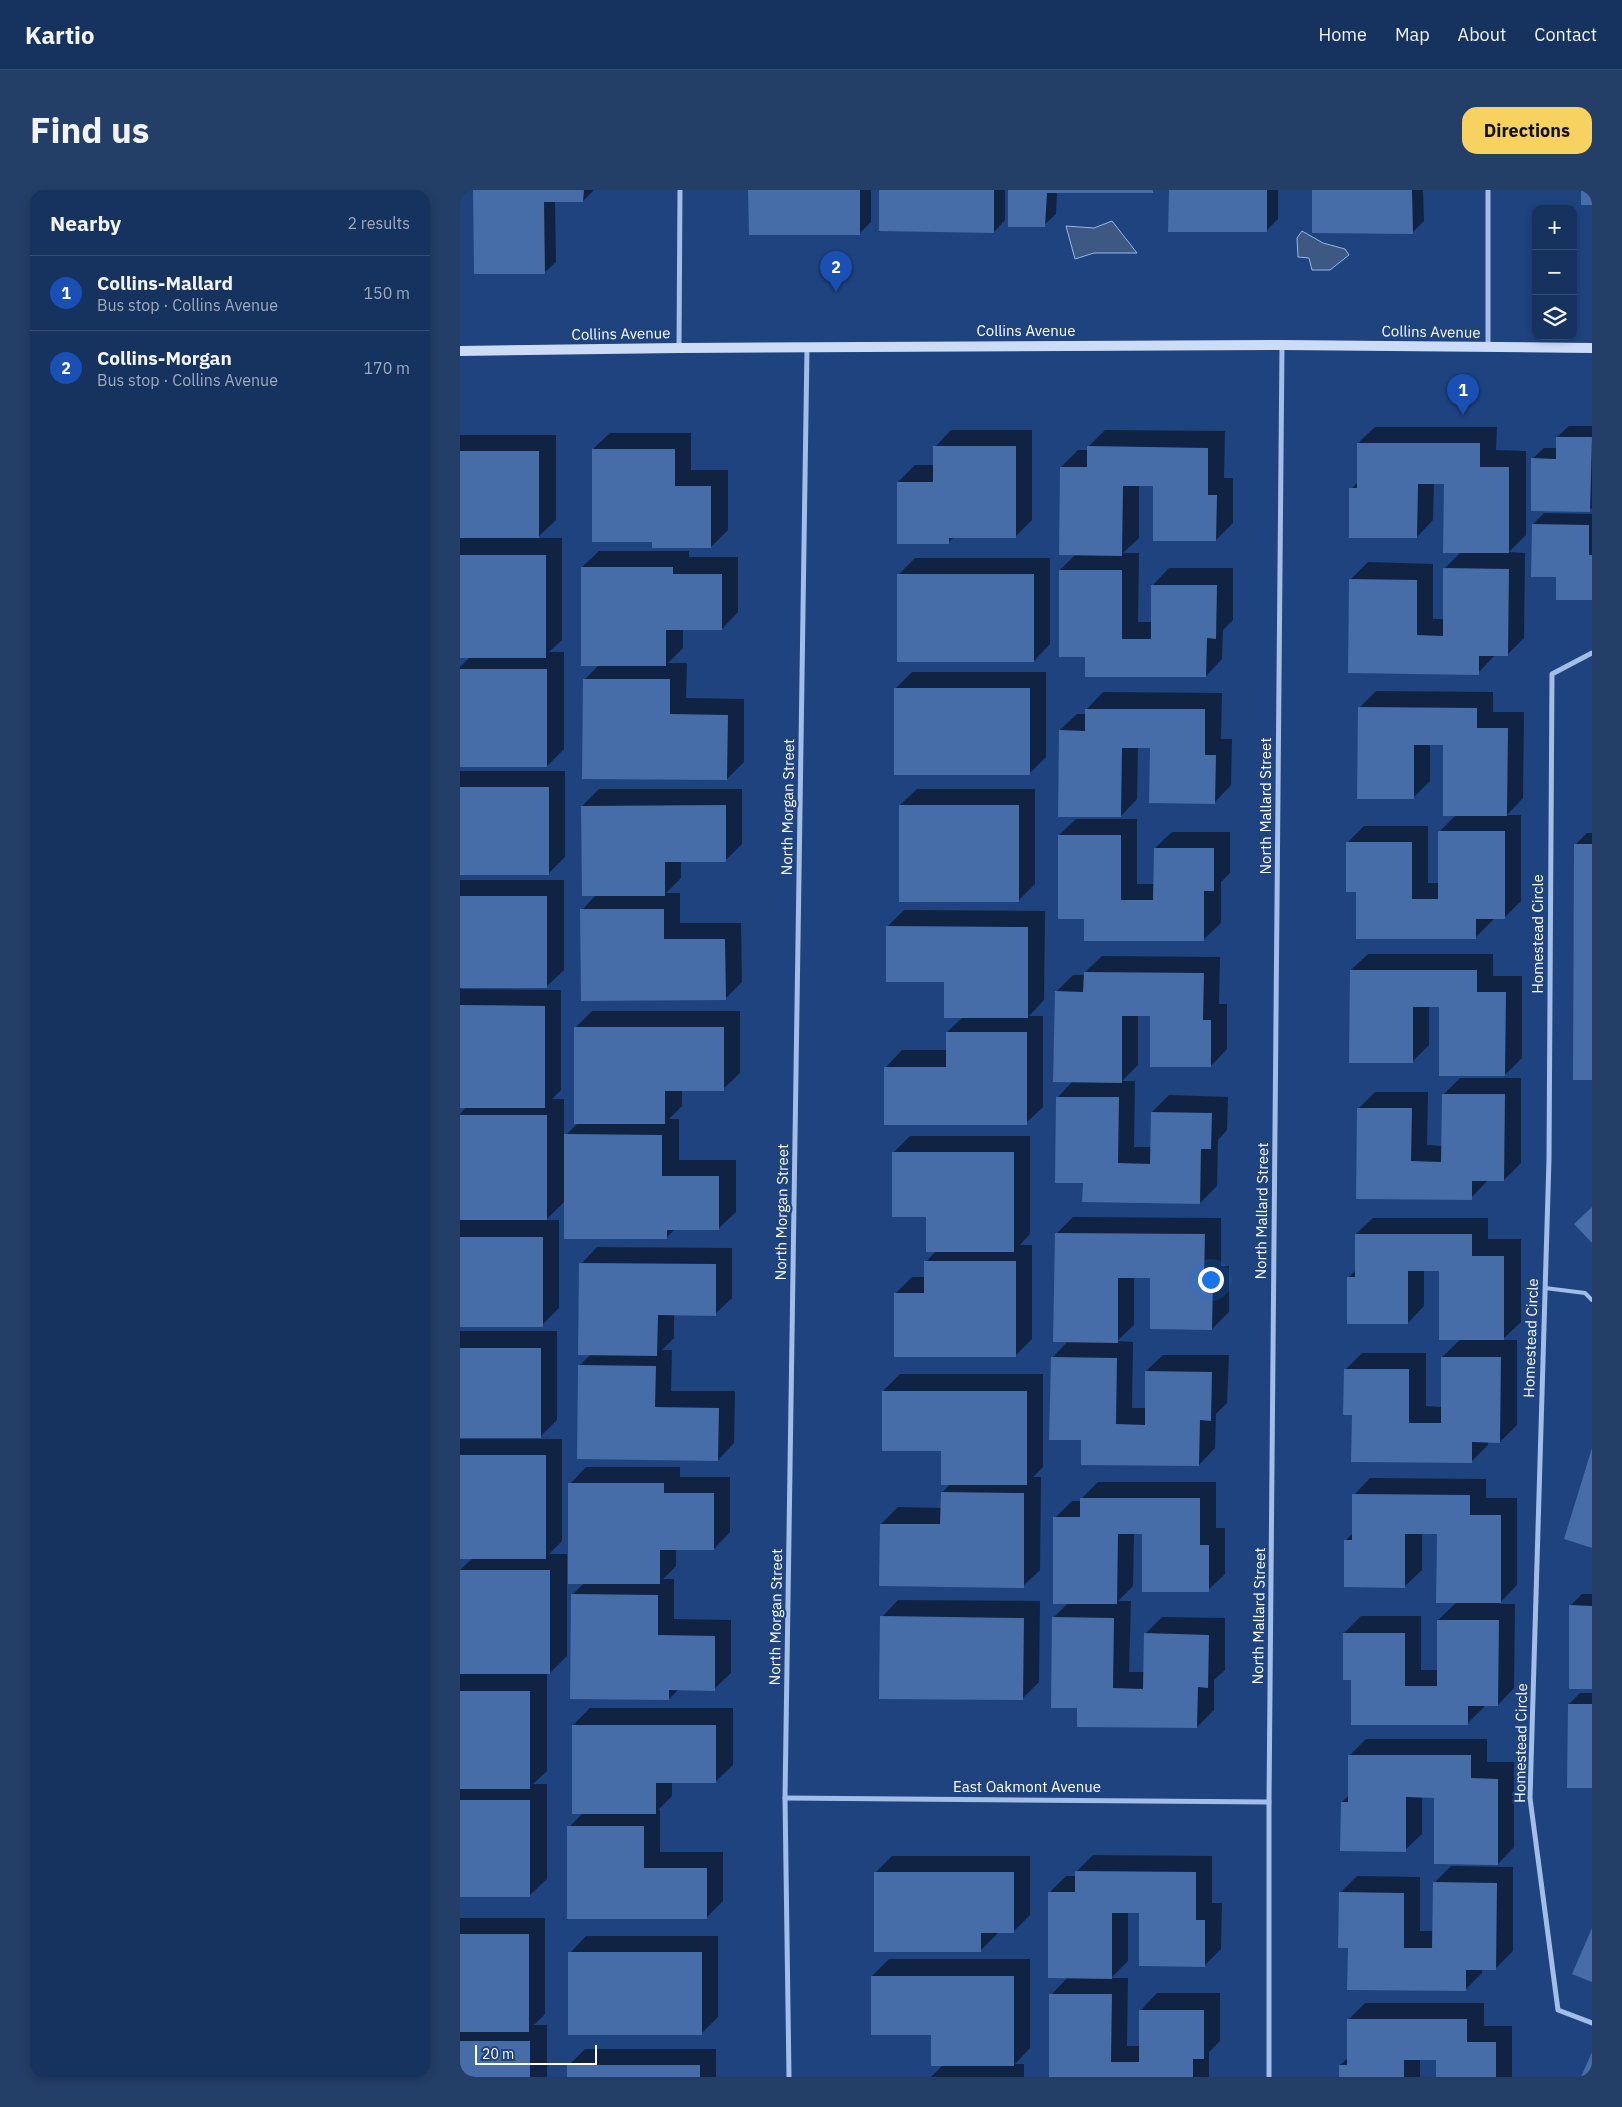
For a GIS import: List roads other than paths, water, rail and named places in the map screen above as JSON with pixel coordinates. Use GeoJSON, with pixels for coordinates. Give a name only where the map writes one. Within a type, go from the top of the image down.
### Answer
{"type":"FeatureCollection","features":[{"type":"Feature","properties":{"kind":"street"},"geometry":{"type":"LineString","coordinates":[[679,348],[680,190]]}},
{"type":"Feature","properties":{"kind":"street"},"geometry":{"type":"LineString","coordinates":[[1488,190],[1488,348]]}},
{"type":"Feature","properties":{"kind":"street","name":"Collins Avenue"},"geometry":{"type":"LineString","coordinates":[[460,351],[1282,345],[1592,348]]}},
{"type":"Feature","properties":{"kind":"street","name":"North Mallard Street"},"geometry":{"type":"LineString","coordinates":[[1269,2077],[1269,1802],[1282,345]]}},
{"type":"Feature","properties":{"kind":"street","name":"North Morgan Street"},"geometry":{"type":"LineString","coordinates":[[789,2077],[785,1798],[807,347]]}},
{"type":"Feature","properties":{"kind":"street","name":"Homestead Circle"},"geometry":{"type":"LineString","coordinates":[[1592,653],[1552,674],[1549,1159],[1530,1798],[1558,2010],[1592,2023]]}},
{"type":"Feature","properties":{"kind":"street","name":"East Oakmont Avenue"},"geometry":{"type":"LineString","coordinates":[[785,1798],[1269,1802]]}},
{"type":"Feature","properties":{"kind":"lane"},"geometry":{"type":"LineString","coordinates":[[1545,1288],[1585,1293],[1592,1300]]}},
{"type":"Feature","properties":{"kind":"water"},"geometry":{"type":"Polygon","coordinates":[[[1112,221],[1137,253],[1094,253],[1075,259],[1066,226],[1094,228],[1112,221]]]}},
{"type":"Feature","properties":{"kind":"water"},"geometry":{"type":"Polygon","coordinates":[[[1302,231],[1323,243],[1345,249],[1349,255],[1330,270],[1312,270],[1309,258],[1298,257],[1297,238],[1302,231]]]}},
{"type":"Feature","properties":{"kind":"place","name":"Collins-Morgan"},"geometry":{"type":"Point","coordinates":[836,292]}},
{"type":"Feature","properties":{"kind":"place","name":"Collins-Mallard"},"geometry":{"type":"Point","coordinates":[1463,415]}}]}
